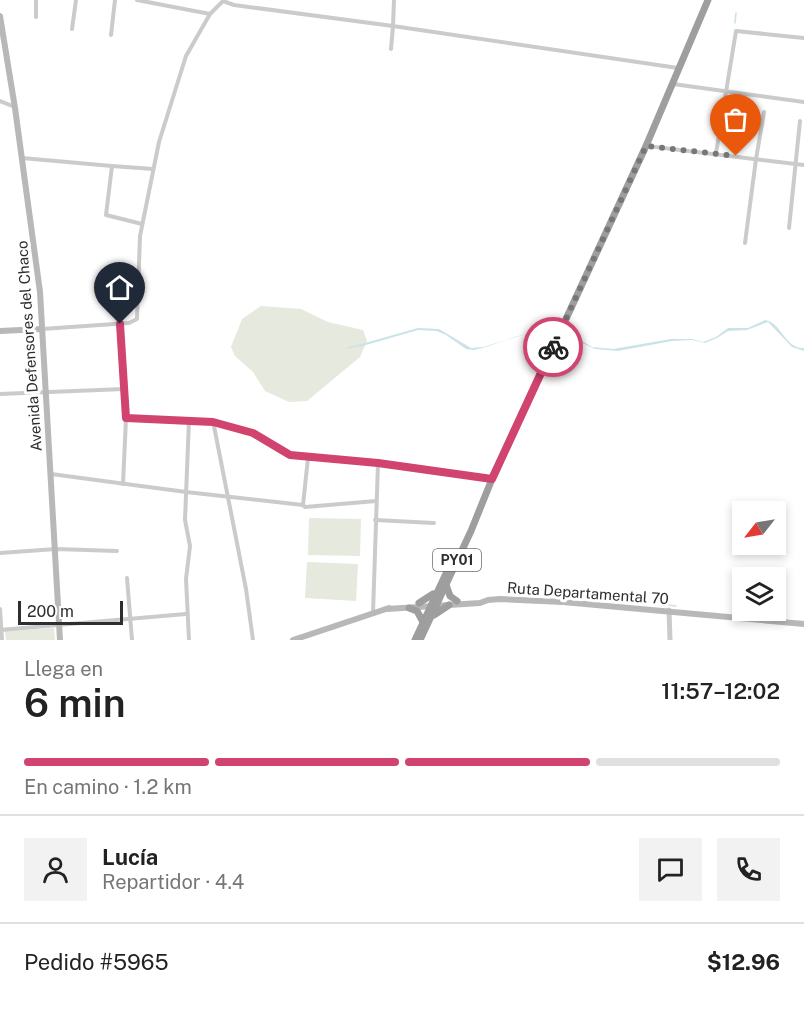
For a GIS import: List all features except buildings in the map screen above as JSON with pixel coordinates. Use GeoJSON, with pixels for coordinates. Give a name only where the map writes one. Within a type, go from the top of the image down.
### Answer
{"type":"FeatureCollection","features":[{"type":"Feature","properties":{"kind":"highway","name":"PY01"},"geometry":{"type":"LineString","coordinates":[[420,640],[432,617],[437,590],[475,517],[646,146],[708,0]]}},
{"type":"Feature","properties":{"kind":"highway","name":"PY01"},"geometry":{"type":"LineString","coordinates":[[415,640],[423,622],[446,585],[471,531],[475,517]]}},
{"type":"Feature","properties":{"kind":"highway"},"geometry":{"type":"LineString","coordinates":[[446,585],[450,596],[457,601]]}},
{"type":"Feature","properties":{"kind":"highway"},"geometry":{"type":"LineString","coordinates":[[419,603],[429,598],[437,590]]}},
{"type":"Feature","properties":{"kind":"highway"},"geometry":{"type":"LineString","coordinates":[[432,617],[449,604]]}},
{"type":"Feature","properties":{"kind":"highway"},"geometry":{"type":"LineString","coordinates":[[409,608],[417,611],[423,622]]}},
{"type":"Feature","properties":{"kind":"main road","name":"Avenida Defensores del Chaco"},"geometry":{"type":"LineString","coordinates":[[0,16],[40,292],[60,640]]}},
{"type":"Feature","properties":{"kind":"main road"},"geometry":{"type":"LineString","coordinates":[[0,331],[42,329]]}},
{"type":"Feature","properties":{"kind":"main road"},"geometry":{"type":"LineString","coordinates":[[434,604],[488,600]]}},
{"type":"Feature","properties":{"kind":"main road","name":"Ruta Departamental 70"},"geometry":{"type":"LineString","coordinates":[[387,609],[419,603],[480,603],[488,600],[563,602],[804,624]]}},
{"type":"Feature","properties":{"kind":"main road","name":"Ruta Departamental 70"},"geometry":{"type":"LineString","coordinates":[[387,609],[434,604]]}},
{"type":"Feature","properties":{"kind":"main road"},"geometry":{"type":"LineString","coordinates":[[293,640],[387,609]]}},
{"type":"Feature","properties":{"kind":"street"},"geometry":{"type":"LineString","coordinates":[[36,0],[36,17]]}},
{"type":"Feature","properties":{"kind":"street"},"geometry":{"type":"LineString","coordinates":[[72,29],[76,0]]}},
{"type":"Feature","properties":{"kind":"street"},"geometry":{"type":"LineString","coordinates":[[111,35],[115,0]]}},
{"type":"Feature","properties":{"kind":"street"},"geometry":{"type":"LineString","coordinates":[[137,0],[210,15]]}},
{"type":"Feature","properties":{"kind":"street"},"geometry":{"type":"LineString","coordinates":[[42,329],[134,322],[138,315],[140,236],[159,142],[186,56],[210,15],[224,0],[234,5],[679,68]]}},
{"type":"Feature","properties":{"kind":"street"},"geometry":{"type":"LineString","coordinates":[[391,49],[394,0]]}},
{"type":"Feature","properties":{"kind":"street"},"geometry":{"type":"LineString","coordinates":[[716,153],[736,31],[804,38]]}},
{"type":"Feature","properties":{"kind":"street"},"geometry":{"type":"LineString","coordinates":[[673,84],[804,102]]}},
{"type":"Feature","properties":{"kind":"street"},"geometry":{"type":"LineString","coordinates":[[0,101],[15,108]]}},
{"type":"Feature","properties":{"kind":"street"},"geometry":{"type":"LineString","coordinates":[[745,243],[764,112]]}},
{"type":"Feature","properties":{"kind":"street"},"geometry":{"type":"LineString","coordinates":[[789,228],[800,121]]}},
{"type":"Feature","properties":{"kind":"street"},"geometry":{"type":"LineString","coordinates":[[646,146],[804,165]]}},
{"type":"Feature","properties":{"kind":"street"},"geometry":{"type":"LineString","coordinates":[[22,158],[153,170]]}},
{"type":"Feature","properties":{"kind":"street"},"geometry":{"type":"LineString","coordinates":[[112,166],[106,215],[142,224]]}},
{"type":"Feature","properties":{"kind":"street"},"geometry":{"type":"LineString","coordinates":[[120,324],[126,418],[123,484]]}},
{"type":"Feature","properties":{"kind":"street"},"geometry":{"type":"LineString","coordinates":[[0,394],[124,389]]}},
{"type":"Feature","properties":{"kind":"street"},"geometry":{"type":"LineString","coordinates":[[126,418],[213,422],[253,433],[290,455],[378,463],[492,479]]}},
{"type":"Feature","properties":{"kind":"street"},"geometry":{"type":"LineString","coordinates":[[189,420],[184,520],[190,546],[186,579],[189,640]]}},
{"type":"Feature","properties":{"kind":"street"},"geometry":{"type":"LineString","coordinates":[[213,422],[246,589],[253,640]]}},
{"type":"Feature","properties":{"kind":"street"},"geometry":{"type":"LineString","coordinates":[[303,505],[308,458]]}},
{"type":"Feature","properties":{"kind":"street"},"geometry":{"type":"LineString","coordinates":[[373,614],[378,463]]}},
{"type":"Feature","properties":{"kind":"street"},"geometry":{"type":"LineString","coordinates":[[51,477],[305,507],[376,501]]}},
{"type":"Feature","properties":{"kind":"street"},"geometry":{"type":"LineString","coordinates":[[375,520],[434,524]]}},
{"type":"Feature","properties":{"kind":"street"},"geometry":{"type":"LineString","coordinates":[[0,553],[56,549],[117,551]]}},
{"type":"Feature","properties":{"kind":"street"},"geometry":{"type":"LineString","coordinates":[[127,578],[132,640]]}},
{"type":"Feature","properties":{"kind":"street"},"geometry":{"type":"LineString","coordinates":[[0,609],[2,640]]}},
{"type":"Feature","properties":{"kind":"street"},"geometry":{"type":"LineString","coordinates":[[669,610],[670,640]]}},
{"type":"Feature","properties":{"kind":"street"},"geometry":{"type":"LineString","coordinates":[[1,630],[186,614]]}},
{"type":"Feature","properties":{"kind":"shaded area"},"geometry":{"type":"Polygon","coordinates":[[[261,306],[301,309],[328,322],[363,330],[367,341],[360,357],[307,401],[289,402],[265,391],[253,372],[235,356],[231,347],[242,319],[261,306]]]}},
{"type":"Feature","properties":{"kind":"shaded area"},"geometry":{"type":"Polygon","coordinates":[[[309,518],[361,519],[360,556],[308,555],[309,518]]]}},
{"type":"Feature","properties":{"kind":"shaded area"},"geometry":{"type":"Polygon","coordinates":[[[307,562],[358,564],[356,601],[305,598],[307,562]]]}},
{"type":"Feature","properties":{"kind":"shaded area"},"geometry":{"type":"Polygon","coordinates":[[[54,628],[55,640],[6,640],[5,631],[54,628]]]}},
{"type":"Feature","properties":{"kind":"water"},"geometry":{"type":"Polygon","coordinates":[[[765,320],[775,325],[792,344],[804,348],[804,351],[792,347],[768,322],[747,330],[728,331],[705,343],[692,340],[672,341],[618,351],[595,349],[582,343],[570,344],[561,340],[562,338],[572,342],[580,340],[592,347],[613,349],[671,339],[692,339],[703,342],[716,337],[728,328],[748,328],[765,320]]]}},
{"type":"Feature","properties":{"kind":"water"},"geometry":{"type":"Polygon","coordinates":[[[418,328],[439,329],[471,348],[503,341],[484,348],[466,349],[437,331],[418,330],[359,347],[358,345],[418,328]]]}},
{"type":"Feature","properties":{"kind":"water"},"geometry":{"type":"Polygon","coordinates":[[[539,330],[553,333],[552,335],[532,333],[523,335],[539,330]]]}},
{"type":"Feature","properties":{"kind":"waterway"},"geometry":{"type":"LineString","coordinates":[[735,23],[736,13]]}},
{"type":"Feature","properties":{"kind":"waterway"},"geometry":{"type":"LineString","coordinates":[[348,348],[359,345]]}},
{"type":"Feature","properties":{"kind":"waterway"},"geometry":{"type":"LineString","coordinates":[[668,605],[676,606]]}},
{"type":"Feature","properties":{"kind":"way so far"},"geometry":{"type":"LineString","coordinates":[[553,347],[646,146],[736,156]]}},
{"type":"Feature","properties":{"kind":"route"},"geometry":{"type":"LineString","coordinates":[[120,324],[126,418],[213,422],[253,433],[290,455],[378,463],[492,479],[553,347]]}}]}
